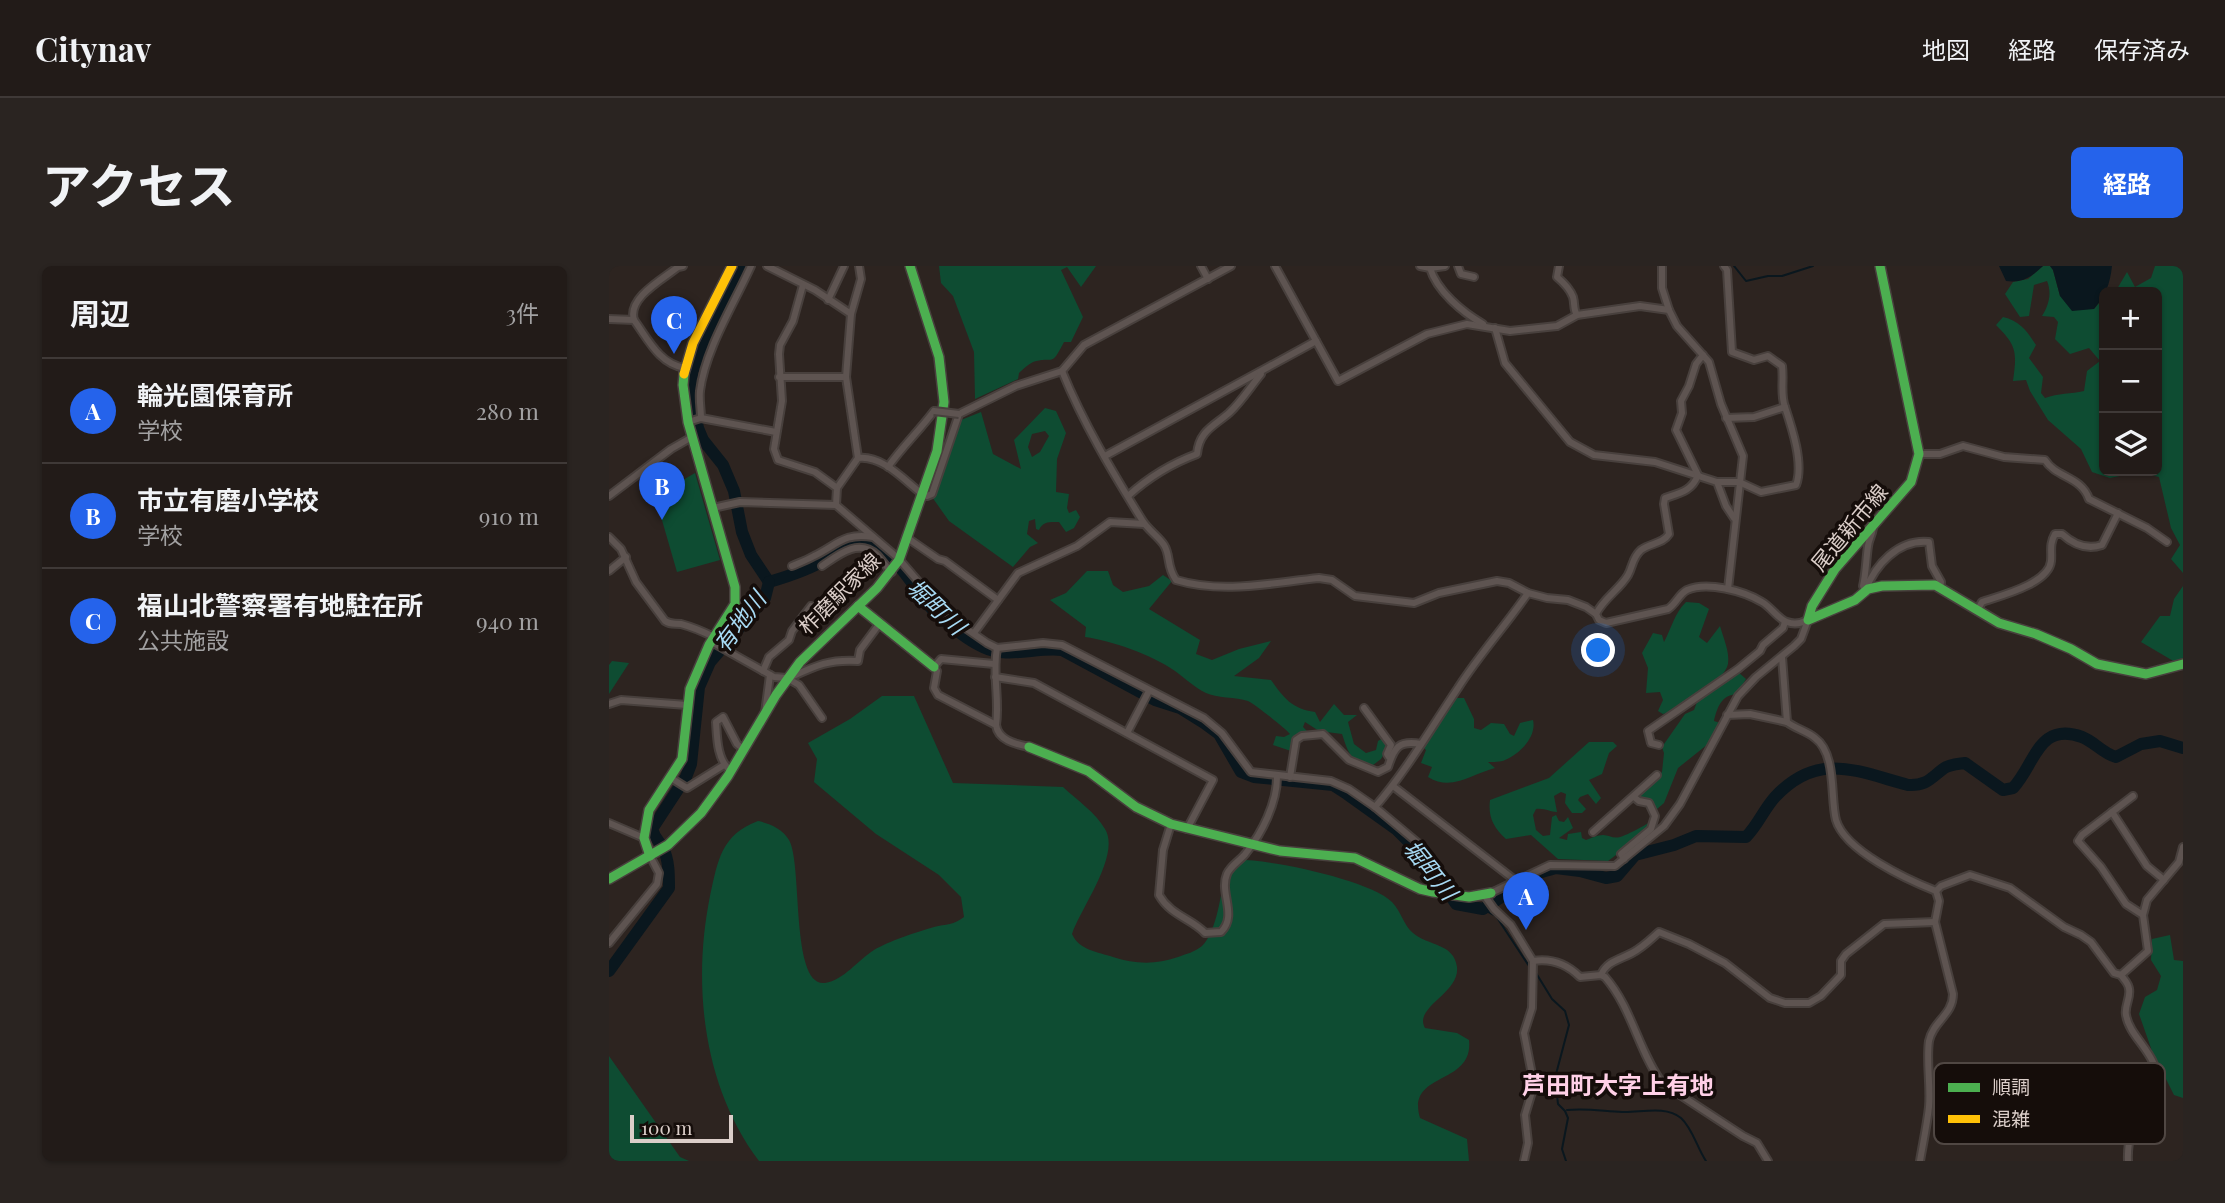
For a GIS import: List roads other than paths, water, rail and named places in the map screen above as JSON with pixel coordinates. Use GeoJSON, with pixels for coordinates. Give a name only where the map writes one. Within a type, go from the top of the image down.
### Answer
{"type":"FeatureCollection","features":[{"type":"Feature","properties":{"kind":"main road"},"geometry":{"type":"LineString","coordinates":[[652,855],[644,838],[649,810],[672,779],[682,759],[690,689],[735,604],[735,587],[684,400],[685,368],[693,343],[732,266]]}},
{"type":"Feature","properties":{"kind":"main road","name":"柞磨駅家線"},"geometry":{"type":"LineString","coordinates":[[609,879],[652,855],[684,832],[706,807],[727,767],[743,749],[787,678],[808,652],[858,606],[895,565],[937,452],[945,389],[941,362],[910,266]]}},
{"type":"Feature","properties":{"kind":"main road"},"geometry":{"type":"LineString","coordinates":[[1880,266],[1919,454]]}},
{"type":"Feature","properties":{"kind":"main road","name":"尾道新市線"},"geometry":{"type":"LineString","coordinates":[[1808,620],[1813,602],[1855,543],[1911,482],[1919,454]]}},
{"type":"Feature","properties":{"kind":"main road"},"geometry":{"type":"LineString","coordinates":[[1808,620],[1855,600],[1865,591],[1882,586],[1935,585],[1999,623],[2036,634],[2097,664],[2146,674],[2183,664]]}},
{"type":"Feature","properties":{"kind":"main road"},"geometry":{"type":"LineString","coordinates":[[858,606],[934,667]]}},
{"type":"Feature","properties":{"kind":"main road"},"geometry":{"type":"LineString","coordinates":[[1029,747],[1088,771],[1136,807],[1188,830],[1280,851],[1355,858],[1420,889],[1452,896],[1487,894]]}},
{"type":"Feature","properties":{"kind":"street"},"geometry":{"type":"LineString","coordinates":[[683,266],[678,267],[639,298],[632,314],[661,357],[673,366],[685,368]]}},
{"type":"Feature","properties":{"kind":"street"},"geometry":{"type":"LineString","coordinates":[[701,418],[700,392],[704,373],[751,266]]}},
{"type":"Feature","properties":{"kind":"street"},"geometry":{"type":"LineString","coordinates":[[767,266],[851,314]]}},
{"type":"Feature","properties":{"kind":"street"},"geometry":{"type":"LineString","coordinates":[[828,300],[844,266]]}},
{"type":"Feature","properties":{"kind":"street"},"geometry":{"type":"LineString","coordinates":[[859,266],[862,279],[851,314],[846,377],[858,458],[837,488],[837,505],[862,531],[875,538],[895,565],[948,616],[997,648],[1043,643],[1062,645],[1204,718],[1222,733],[1251,772],[1331,781],[1375,807],[1418,844],[1453,892],[1452,896]]}},
{"type":"Feature","properties":{"kind":"street"},"geometry":{"type":"LineString","coordinates":[[1201,266],[1208,279]]}},
{"type":"Feature","properties":{"kind":"street"},"geometry":{"type":"LineString","coordinates":[[888,467],[934,411],[959,414],[1016,386],[1062,372],[1084,345],[1231,266]]}},
{"type":"Feature","properties":{"kind":"street"},"geometry":{"type":"LineString","coordinates":[[1275,266],[1338,381],[1427,334],[1467,324],[1510,331],[1557,326],[1577,315],[1640,306],[1669,310]]}},
{"type":"Feature","properties":{"kind":"street"},"geometry":{"type":"LineString","coordinates":[[1420,266],[1445,266]]}},
{"type":"Feature","properties":{"kind":"street"},"geometry":{"type":"LineString","coordinates":[[1458,266],[1461,274],[1474,277]]}},
{"type":"Feature","properties":{"kind":"street"},"geometry":{"type":"LineString","coordinates":[[1559,266],[1557,277],[1573,297],[1577,315]]}},
{"type":"Feature","properties":{"kind":"street"},"geometry":{"type":"LineString","coordinates":[[1662,266],[1661,288],[1669,310],[1677,326],[1703,355],[1713,371],[1726,418],[1743,456],[1734,518],[1735,546],[1728,589]]}},
{"type":"Feature","properties":{"kind":"street"},"geometry":{"type":"LineString","coordinates":[[1495,328],[1505,363],[1570,442],[1594,455],[1655,462],[1717,482],[1739,482],[1761,492],[1796,485],[1799,477],[1794,435],[1781,398],[1784,380],[1782,366],[1768,356],[1754,360],[1732,352],[1727,270],[1724,266]]}},
{"type":"Feature","properties":{"kind":"street"},"geometry":{"type":"LineString","coordinates":[[1430,268],[1433,278],[1458,306],[1487,327]]}},
{"type":"Feature","properties":{"kind":"street"},"geometry":{"type":"LineString","coordinates":[[803,285],[793,321],[780,345],[779,377],[782,401],[774,449],[778,460],[815,472],[837,488]]}},
{"type":"Feature","properties":{"kind":"street"},"geometry":{"type":"LineString","coordinates":[[609,319],[634,320]]}},
{"type":"Feature","properties":{"kind":"street"},"geometry":{"type":"LineString","coordinates":[[1105,456],[1316,341]]}},
{"type":"Feature","properties":{"kind":"street"},"geometry":{"type":"LineString","coordinates":[[1596,614],[1622,584],[1630,572],[1633,559],[1642,550],[1666,540],[1669,534],[1665,498],[1687,491],[1695,483],[1698,475],[1676,430],[1682,413],[1681,401],[1696,364],[1703,355]]}},
{"type":"Feature","properties":{"kind":"street"},"geometry":{"type":"LineString","coordinates":[[1062,372],[1072,395],[1144,524],[1164,545],[1168,570],[1176,580],[1226,589],[1319,578],[1332,580],[1355,596],[1414,603],[1439,593],[1497,581],[1509,583],[1528,593],[1569,600],[1586,607],[1596,614],[1599,620],[1606,622],[1668,609],[1685,591],[1692,589],[1728,589],[1762,602],[1786,622],[1800,624],[1808,620]]}},
{"type":"Feature","properties":{"kind":"street"},"geometry":{"type":"LineString","coordinates":[[1128,496],[1149,477],[1177,461],[1197,454],[1202,435],[1212,423],[1230,412],[1260,372]]}},
{"type":"Feature","properties":{"kind":"street"},"geometry":{"type":"LineString","coordinates":[[779,377],[846,377]]}},
{"type":"Feature","properties":{"kind":"street"},"geometry":{"type":"LineString","coordinates":[[1726,418],[1754,417],[1785,407]]}},
{"type":"Feature","properties":{"kind":"street"},"geometry":{"type":"LineString","coordinates":[[858,458],[866,457],[888,467],[921,493],[927,496],[932,494],[959,414]]}},
{"type":"Feature","properties":{"kind":"street"},"geometry":{"type":"LineString","coordinates":[[688,422],[701,418],[776,432]]}},
{"type":"Feature","properties":{"kind":"street"},"geometry":{"type":"LineString","coordinates":[[609,496],[671,449],[692,437]]}},
{"type":"Feature","properties":{"kind":"street"},"geometry":{"type":"LineString","coordinates":[[1919,454],[1940,454],[1963,446],[2004,457],[2045,460],[2049,467],[2085,488],[2089,499],[2167,542]]}},
{"type":"Feature","properties":{"kind":"street"},"geometry":{"type":"LineString","coordinates":[[1717,482],[1726,506],[1734,518]]}},
{"type":"Feature","properties":{"kind":"street"},"geometry":{"type":"LineString","coordinates":[[713,508],[740,502],[837,505]]}},
{"type":"Feature","properties":{"kind":"street"},"geometry":{"type":"LineString","coordinates":[[1977,611],[1982,602],[2026,587],[2037,579],[2051,561],[2050,542],[2055,534],[2062,534],[2081,546],[2102,545],[2118,513]]}},
{"type":"Feature","properties":{"kind":"street"},"geometry":{"type":"LineString","coordinates":[[974,633],[1018,573],[1077,546],[1110,522],[1144,524]]}},
{"type":"Feature","properties":{"kind":"street"},"geometry":{"type":"LineString","coordinates":[[1865,591],[1863,586],[1868,563],[1868,544],[1874,529],[1873,524]]}},
{"type":"Feature","properties":{"kind":"street"},"geometry":{"type":"LineString","coordinates":[[854,548],[862,531]]}},
{"type":"Feature","properties":{"kind":"street"},"geometry":{"type":"LineString","coordinates":[[792,566],[816,556],[835,542],[862,531]]}},
{"type":"Feature","properties":{"kind":"street"},"geometry":{"type":"LineString","coordinates":[[609,537],[621,549],[636,582],[664,621],[715,640],[725,651],[767,673],[787,678],[799,685],[822,718]]}},
{"type":"Feature","properties":{"kind":"street"},"geometry":{"type":"LineString","coordinates":[[906,537],[945,561],[998,600]]}},
{"type":"Feature","properties":{"kind":"street"},"geometry":{"type":"LineString","coordinates":[[1865,591],[1881,562],[1893,551],[1920,541],[1929,542],[1932,566],[1941,582],[1940,588]]}},
{"type":"Feature","properties":{"kind":"street"},"geometry":{"type":"LineString","coordinates":[[823,566],[854,548],[863,549],[895,565]]}},
{"type":"Feature","properties":{"kind":"street"},"geometry":{"type":"LineString","coordinates":[[609,571],[625,557]]}},
{"type":"Feature","properties":{"kind":"street"},"geometry":{"type":"LineString","coordinates":[[1375,807],[1393,786],[1459,686],[1528,593]]}},
{"type":"Feature","properties":{"kind":"street"},"geometry":{"type":"LineString","coordinates":[[765,715],[769,657],[789,640],[792,631],[811,606]]}},
{"type":"Feature","properties":{"kind":"street"},"geometry":{"type":"LineString","coordinates":[[1524,1161],[1528,1143],[1525,1115],[1534,1085],[1524,1033],[1532,1008],[1533,961],[1511,925],[1487,894],[1549,865],[1615,866],[1664,826],[1680,804],[1727,715],[1746,686],[1801,639],[1808,620]]}},
{"type":"Feature","properties":{"kind":"street"},"geometry":{"type":"LineString","coordinates":[[1659,745],[1651,743],[1648,732],[1738,669],[1760,651],[1786,622]]}},
{"type":"Feature","properties":{"kind":"street"},"geometry":{"type":"LineString","coordinates":[[787,678],[823,662],[836,659],[858,661],[860,650],[880,623]]}},
{"type":"Feature","properties":{"kind":"street"},"geometry":{"type":"LineString","coordinates":[[997,648],[994,662],[999,706],[997,733],[1029,747]]}},
{"type":"Feature","properties":{"kind":"street"},"geometry":{"type":"LineString","coordinates":[[1782,657],[1787,722]]}},
{"type":"Feature","properties":{"kind":"street"},"geometry":{"type":"LineString","coordinates":[[994,662],[941,659],[934,667],[937,670],[934,688],[938,695],[996,725]]}},
{"type":"Feature","properties":{"kind":"street"},"geometry":{"type":"LineString","coordinates":[[995,677],[1034,683],[1213,780],[1188,830]]}},
{"type":"Feature","properties":{"kind":"street"},"geometry":{"type":"LineString","coordinates":[[1127,733],[1149,691]]}},
{"type":"Feature","properties":{"kind":"street"},"geometry":{"type":"LineString","coordinates":[[609,704],[621,700],[687,705]]}},
{"type":"Feature","properties":{"kind":"street"},"geometry":{"type":"LineString","coordinates":[[1364,708],[1391,745],[1387,754],[1391,759]]}},
{"type":"Feature","properties":{"kind":"street"},"geometry":{"type":"LineString","coordinates":[[1727,715],[1750,713],[1787,722],[1815,738],[1821,746],[1831,773],[1836,821],[1847,839],[1899,876],[1936,891]]}},
{"type":"Feature","properties":{"kind":"street"},"geometry":{"type":"LineString","coordinates":[[672,779],[687,788],[727,767],[717,738],[716,722],[723,717],[737,744],[743,749]]}},
{"type":"Feature","properties":{"kind":"street"},"geometry":{"type":"LineString","coordinates":[[1290,777],[1296,740],[1302,736],[1323,734],[1349,760],[1378,772],[1388,767],[1399,745],[1410,742],[1420,744]]}},
{"type":"Feature","properties":{"kind":"street"},"geometry":{"type":"LineString","coordinates":[[1593,832],[1657,775]]}},
{"type":"Feature","properties":{"kind":"street"},"geometry":{"type":"LineString","coordinates":[[1171,824],[1163,850],[1159,895],[1174,913],[1200,927],[1205,933],[1221,932],[1227,926],[1229,908],[1225,882],[1228,872],[1246,853],[1269,813],[1277,777]]}},
{"type":"Feature","properties":{"kind":"street"},"geometry":{"type":"LineString","coordinates":[[1393,786],[1516,881]]}},
{"type":"Feature","properties":{"kind":"street"},"geometry":{"type":"LineString","coordinates":[[2133,796],[2078,841],[2101,867],[2126,904],[2143,915]]}},
{"type":"Feature","properties":{"kind":"street"},"geometry":{"type":"LineString","coordinates":[[1624,859],[1621,855],[1651,829],[1655,816],[1649,803],[1634,797]]}},
{"type":"Feature","properties":{"kind":"street"},"geometry":{"type":"LineString","coordinates":[[2112,812],[2147,866],[2164,880]]}},
{"type":"Feature","properties":{"kind":"street"},"geometry":{"type":"LineString","coordinates":[[609,823],[644,838]]}},
{"type":"Feature","properties":{"kind":"street"},"geometry":{"type":"LineString","coordinates":[[2121,975],[2148,951],[2143,915],[2147,900],[2179,862],[2183,847]]}},
{"type":"Feature","properties":{"kind":"street"},"geometry":{"type":"LineString","coordinates":[[609,943],[657,884],[659,873],[652,855]]}},
{"type":"Feature","properties":{"kind":"street"},"geometry":{"type":"LineString","coordinates":[[1936,891],[1941,886],[1970,875],[2010,888],[2064,928],[2081,934],[2091,942],[2114,973],[2121,975],[2129,988],[2126,1015],[2154,1063]]}},
{"type":"Feature","properties":{"kind":"street"},"geometry":{"type":"LineString","coordinates":[[1920,1161],[1929,1107],[1929,1040],[1934,1026],[1947,1015],[1953,1003],[1935,922],[1939,901],[1936,891]]}},
{"type":"Feature","properties":{"kind":"street"},"geometry":{"type":"LineString","coordinates":[[1601,975],[1612,961],[1632,953],[1659,932],[1725,963],[1769,998],[1785,1003],[1804,1004],[1825,993],[1841,975],[1841,961],[1846,954],[1884,924],[1935,922]]}},
{"type":"Feature","properties":{"kind":"street"},"geometry":{"type":"LineString","coordinates":[[1533,961],[1545,959],[1570,967],[1580,977],[1605,977],[1624,1003],[1653,1070],[1662,1083],[1757,1143],[1768,1161]]}},
{"type":"Feature","properties":{"kind":"waterway","name":"有地川"},"geometry":{"type":"LineString","coordinates":[[744,266],[692,372],[692,398],[703,440],[723,465],[734,491],[742,532],[751,555],[769,582]]}},
{"type":"Feature","properties":{"kind":"waterway"},"geometry":{"type":"LineString","coordinates":[[1734,266],[1746,281],[1782,276],[1813,266]]}},
{"type":"Feature","properties":{"kind":"waterway","name":"堀町川"},"geometry":{"type":"LineString","coordinates":[[769,582],[818,564],[845,542],[863,541],[876,545],[898,565],[935,612],[971,640],[983,647],[1002,652],[1062,650],[1155,700],[1180,708],[1204,723],[1219,734],[1241,772],[1254,777],[1333,785],[1396,829],[1425,858],[1456,904],[1483,909],[1538,873],[1556,868],[1606,878],[1617,876],[1635,855],[1696,836],[1746,837],[1775,797],[1791,783],[1822,769],[1854,771],[1914,785],[1927,781],[1948,766],[1965,763],[2003,790],[2013,788],[2039,748],[2056,735],[2082,737],[2116,757],[2141,744],[2160,741],[2183,748]]}},
{"type":"Feature","properties":{"kind":"waterway","name":"有地川"},"geometry":{"type":"LineString","coordinates":[[609,971],[669,888],[666,857],[652,829],[686,777],[691,764],[699,687],[710,662],[765,598],[769,582]]}},
{"type":"Feature","properties":{"kind":"waterway"},"geometry":{"type":"LineString","coordinates":[[1483,909],[1496,916],[1529,966]]}},
{"type":"Feature","properties":{"kind":"waterway"},"geometry":{"type":"LineString","coordinates":[[1536,973],[1552,999],[1565,1011],[1569,1025],[1555,1078],[1558,1104],[1568,1118],[1562,1149],[1566,1161]]}},
{"type":"Feature","properties":{"kind":"waterway"},"geometry":{"type":"LineString","coordinates":[[1567,1110],[1660,1111],[1675,1114],[1689,1128],[1706,1161]]}},
{"type":"Feature","properties":{"kind":"place","name":"福山北警察署有地駐在所"},"geometry":{"type":"Point","coordinates":[674,354]}},
{"type":"Feature","properties":{"kind":"place","name":"市立有磨小学校"},"geometry":{"type":"Point","coordinates":[662,520]}},
{"type":"Feature","properties":{"kind":"place","name":"輪光園保育所"},"geometry":{"type":"Point","coordinates":[1526,930]}},
{"type":"Feature","properties":{"kind":"district","name":"芦田町大字上有地"},"geometry":{"type":"Point","coordinates":[1618,1086]}}]}
